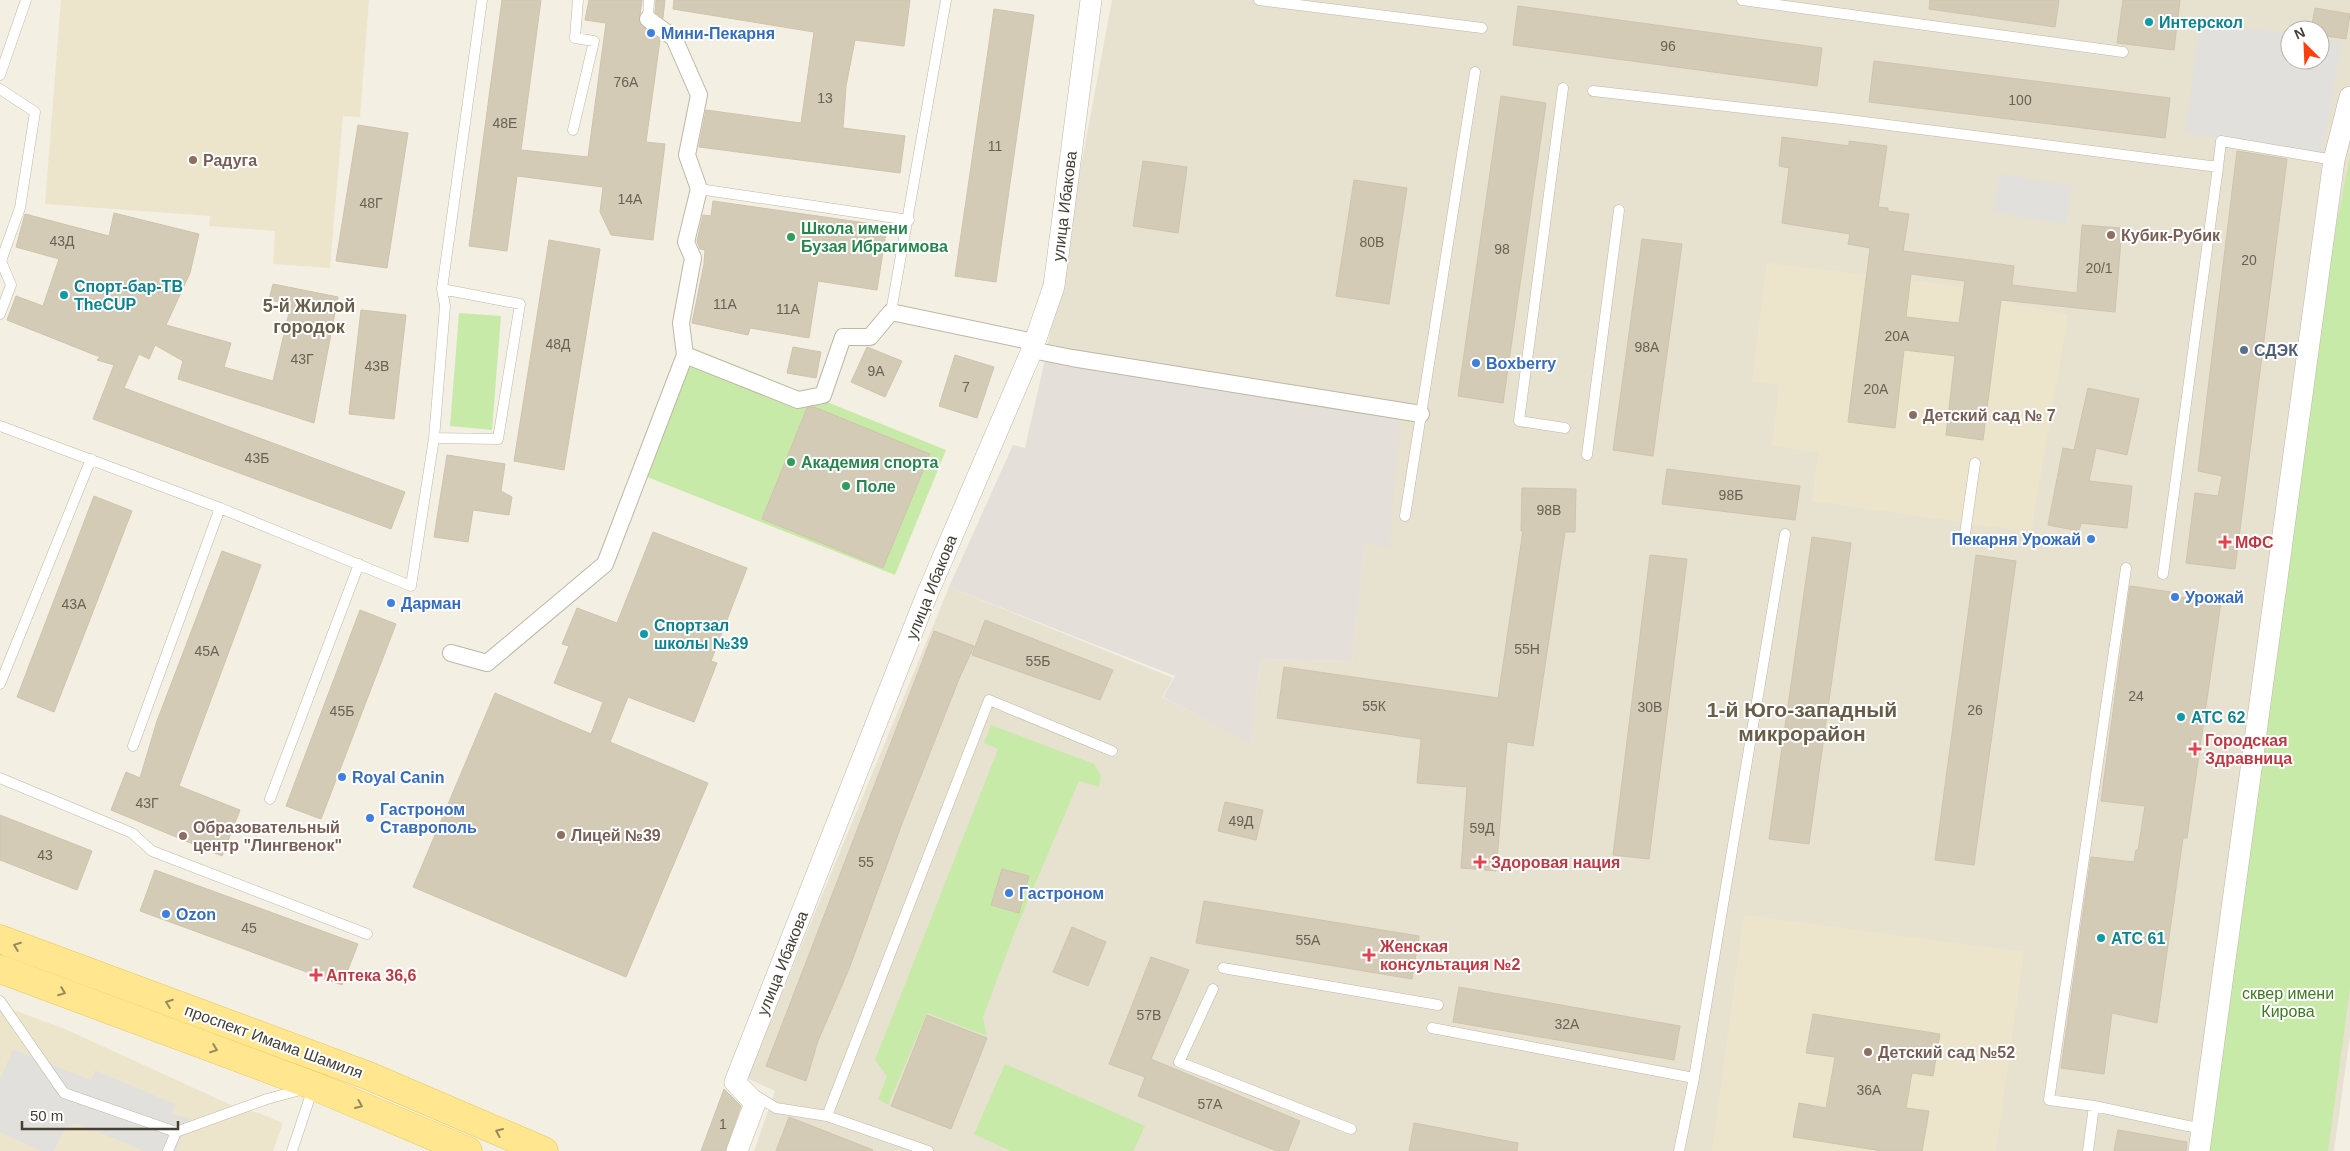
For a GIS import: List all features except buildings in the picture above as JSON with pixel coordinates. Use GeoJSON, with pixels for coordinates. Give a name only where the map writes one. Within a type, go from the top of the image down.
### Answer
{"type":"FeatureCollection","features":[{"type":"Feature","properties":{"kind":"main road","name":"проспект Имама Шамиля"},"geometry":{"type":"LineString","coordinates":[[0,939],[323,1059],[544,1151]]}},
{"type":"Feature","properties":{"kind":"main road","name":"проспект Имама Шамиля"},"geometry":{"type":"LineString","coordinates":[[0,969],[314,1086],[468,1151]]}},
{"type":"Feature","properties":{"kind":"main road"},"geometry":{"type":"LineString","coordinates":[[314,1086],[323,1059]]}},
{"type":"Feature","properties":{"kind":"street","name":"улица Ибакова"},"geometry":{"type":"LineString","coordinates":[[735,1082],[926,597],[1033,346],[1054,286],[1091,0]]}},
{"type":"Feature","properties":{"kind":"street"},"geometry":{"type":"LineString","coordinates":[[451,653],[486,663],[605,564],[685,355],[681,323],[692,258],[686,242],[699,189],[687,155],[699,95],[674,38],[648,18]]}},
{"type":"Feature","properties":{"kind":"street"},"geometry":{"type":"LineString","coordinates":[[2199,1151],[2334,160],[2350,97]]}},
{"type":"Feature","properties":{"kind":"street"},"geometry":{"type":"LineString","coordinates":[[685,355],[798,400],[822,395],[843,337],[870,337],[891,312],[1033,346],[1081,360],[1421,414]]}},
{"type":"Feature","properties":{"kind":"street"},"geometry":{"type":"LineString","coordinates":[[735,1082],[755,1103],[737,1151]]}},
{"type":"Feature","properties":{"kind":"lane"},"geometry":{"type":"LineString","coordinates":[[0,74],[26,0]]}},
{"type":"Feature","properties":{"kind":"lane"},"geometry":{"type":"LineString","coordinates":[[0,426],[220,508],[411,586],[434,438],[445,306],[442,289],[482,0]]}},
{"type":"Feature","properties":{"kind":"lane"},"geometry":{"type":"LineString","coordinates":[[572,130],[594,41],[575,38],[578,0]]}},
{"type":"Feature","properties":{"kind":"lane"},"geometry":{"type":"LineString","coordinates":[[648,18],[650,0]]}},
{"type":"Feature","properties":{"kind":"lane"},"geometry":{"type":"LineString","coordinates":[[891,312],[909,220],[946,0]]}},
{"type":"Feature","properties":{"kind":"lane"},"geometry":{"type":"LineString","coordinates":[[1260,0],[1482,28]]}},
{"type":"Feature","properties":{"kind":"lane"},"geometry":{"type":"LineString","coordinates":[[1742,0],[2123,52]]}},
{"type":"Feature","properties":{"kind":"lane"},"geometry":{"type":"LineString","coordinates":[[1405,516],[1475,72]]}},
{"type":"Feature","properties":{"kind":"lane"},"geometry":{"type":"LineString","coordinates":[[1563,88],[1520,421],[1565,428]]}},
{"type":"Feature","properties":{"kind":"lane"},"geometry":{"type":"LineString","coordinates":[[0,89],[35,112],[20,208],[1,261],[11,285],[0,314]]}},
{"type":"Feature","properties":{"kind":"lane"},"geometry":{"type":"LineString","coordinates":[[1593,91],[2218,167]]}},
{"type":"Feature","properties":{"kind":"lane"},"geometry":{"type":"LineString","coordinates":[[2163,574],[2221,141],[2334,160]]}},
{"type":"Feature","properties":{"kind":"lane"},"geometry":{"type":"LineString","coordinates":[[699,189],[909,220]]}},
{"type":"Feature","properties":{"kind":"lane"},"geometry":{"type":"LineString","coordinates":[[1587,455],[1619,210]]}},
{"type":"Feature","properties":{"kind":"lane"},"geometry":{"type":"LineString","coordinates":[[434,438],[498,439],[520,304],[442,289]]}},
{"type":"Feature","properties":{"kind":"lane"},"geometry":{"type":"LineString","coordinates":[[0,684],[91,459]]}},
{"type":"Feature","properties":{"kind":"lane"},"geometry":{"type":"LineString","coordinates":[[1964,541],[1975,463]]}},
{"type":"Feature","properties":{"kind":"lane"},"geometry":{"type":"LineString","coordinates":[[133,746],[220,508]]}},
{"type":"Feature","properties":{"kind":"lane"},"geometry":{"type":"LineString","coordinates":[[1679,1151],[1694,1078],[1785,534]]}},
{"type":"Feature","properties":{"kind":"lane"},"geometry":{"type":"LineString","coordinates":[[270,798],[359,564]]}},
{"type":"Feature","properties":{"kind":"lane"},"geometry":{"type":"LineString","coordinates":[[2126,568],[2086,832],[2049,1100],[2094,1106],[2202,1129]]}},
{"type":"Feature","properties":{"kind":"lane"},"geometry":{"type":"LineString","coordinates":[[827,1116],[989,700],[1112,751]]}},
{"type":"Feature","properties":{"kind":"lane"},"geometry":{"type":"LineString","coordinates":[[0,778],[132,833],[152,851],[367,934]]}},
{"type":"Feature","properties":{"kind":"lane"},"geometry":{"type":"LineString","coordinates":[[1223,968],[1438,1005]]}},
{"type":"Feature","properties":{"kind":"lane"},"geometry":{"type":"LineString","coordinates":[[1213,989],[1179,1062],[1351,1129]]}},
{"type":"Feature","properties":{"kind":"lane"},"geometry":{"type":"LineString","coordinates":[[0,1001],[64,1093],[176,1132],[267,1100],[314,1086]]}},
{"type":"Feature","properties":{"kind":"lane"},"geometry":{"type":"LineString","coordinates":[[1432,1028],[1694,1078]]}},
{"type":"Feature","properties":{"kind":"lane"},"geometry":{"type":"LineString","coordinates":[[735,1082],[776,1108],[827,1116],[928,1151]]}},
{"type":"Feature","properties":{"kind":"lane"},"geometry":{"type":"LineString","coordinates":[[292,1151],[314,1086]]}},
{"type":"Feature","properties":{"kind":"lane"},"geometry":{"type":"LineString","coordinates":[[2088,1151],[2094,1106]]}},
{"type":"Feature","properties":{"kind":"lane"},"geometry":{"type":"LineString","coordinates":[[168,1151],[176,1132]]}},
{"type":"Feature","properties":{"kind":"shaded area","name":"Радуга"},"geometry":{"type":"Polygon","coordinates":[[[61,0],[369,0],[360,117],[343,116],[330,268],[273,264],[275,231],[209,226],[210,216],[45,204],[61,0]]]}},
{"type":"Feature","properties":{"kind":"shaded area"},"geometry":{"type":"Polygon","coordinates":[[[1112,0],[2350,0],[2350,1035],[2334,1151],[754,1151],[775,1091],[747,1078],[949,587],[1173,678],[1162,697],[1251,743],[1260,659],[1352,661],[1365,541],[1389,548],[1045,359],[1112,0]]]}},
{"type":"Feature","properties":{"kind":"shaded area"},"geometry":{"type":"Polygon","coordinates":[[[2200,22],[2280,33],[2280,70],[2330,70],[2330,39],[2342,41],[2322,152],[2185,133],[2200,22]]]}},
{"type":"Feature","properties":{"kind":"shaded area"},"geometry":{"type":"Polygon","coordinates":[[[2000,174],[2072,186],[2066,224],[1993,212],[2000,174]]]}},
{"type":"Feature","properties":{"kind":"shaded area","name":"Детский сад № 7"},"geometry":{"type":"Polygon","coordinates":[[[1767,263],[2013,293],[2012,304],[2068,314],[2031,532],[1812,501],[1818,452],[1772,446],[1779,385],[1752,382],[1767,263]]]}},
{"type":"Feature","properties":{"kind":"shaded area"},"geometry":{"type":"Polygon","coordinates":[[[1045,359],[1401,413],[1389,549],[1365,542],[1352,661],[1260,659],[1251,744],[1163,697],[1175,676],[949,587],[1013,445],[1025,448],[1045,359]]]}},
{"type":"Feature","properties":{"kind":"shaded area","name":"Детский сад №52"},"geometry":{"type":"Polygon","coordinates":[[[1744,915],[2024,952],[1996,1151],[1712,1151],[1744,915]]]}},
{"type":"Feature","properties":{"kind":"shaded area"},"geometry":{"type":"Polygon","coordinates":[[[0,1005],[65,1029],[240,1109],[259,1113],[283,1123],[273,1151],[0,1151],[0,1005]]]}},
{"type":"Feature","properties":{"kind":"shaded area"},"geometry":{"type":"Polygon","coordinates":[[[13,1049],[91,1080],[95,1070],[175,1104],[172,1114],[190,1118],[176,1151],[145,1151],[78,1124],[70,1126],[63,1132],[54,1151],[41,1151],[0,1132],[0,1079],[13,1049]]]}},
{"type":"Feature","properties":{"kind":"green space","name":"сквер имени Кирова"},"geometry":{"type":"Polygon","coordinates":[[[2350,157],[2350,989],[2328,1151],[2209,1151],[2317,322],[2350,157]]]}},
{"type":"Feature","properties":{"kind":"green space"},"geometry":{"type":"Polygon","coordinates":[[[459,313],[501,316],[492,430],[450,426],[459,313]]]}},
{"type":"Feature","properties":{"kind":"green space","name":"Академия спорта"},"geometry":{"type":"Polygon","coordinates":[[[681,343],[946,450],[895,575],[637,473],[681,343]]]}},
{"type":"Feature","properties":{"kind":"green space"},"geometry":{"type":"Polygon","coordinates":[[[991,725],[1094,764],[1101,776],[1099,787],[1079,781],[1015,931],[983,1017],[987,1036],[927,1013],[888,1105],[878,1099],[887,1076],[875,1060],[998,749],[984,743],[991,725]]]}},
{"type":"Feature","properties":{"kind":"green space"},"geometry":{"type":"Polygon","coordinates":[[[1005,1064],[1145,1126],[1133,1151],[1010,1151],[974,1134],[1005,1064]]]}},
{"type":"Feature","properties":{"kind":"place","name":"Интерскол"},"geometry":{"type":"Point","coordinates":[2149,22]}},
{"type":"Feature","properties":{"kind":"place","name":"Мини-Пекарня"},"geometry":{"type":"Point","coordinates":[651,33]}},
{"type":"Feature","properties":{"kind":"place","name":"Радуга"},"geometry":{"type":"Point","coordinates":[193,160]}},
{"type":"Feature","properties":{"kind":"place","name":"Кубик-Рубик"},"geometry":{"type":"Point","coordinates":[2111,235]}},
{"type":"Feature","properties":{"kind":"place","name":"Школа имени Бузая Ибрагимова"},"geometry":{"type":"Point","coordinates":[791,237]}},
{"type":"Feature","properties":{"kind":"place","name":"Спорт-бар-ТВ TheCUP"},"geometry":{"type":"Point","coordinates":[64,295]}},
{"type":"Feature","properties":{"kind":"place","name":"СДЭК"},"geometry":{"type":"Point","coordinates":[2244,350]}},
{"type":"Feature","properties":{"kind":"place","name":"Boxberry"},"geometry":{"type":"Point","coordinates":[1476,363]}},
{"type":"Feature","properties":{"kind":"place","name":"Детский сад № 7"},"geometry":{"type":"Point","coordinates":[1913,415]}},
{"type":"Feature","properties":{"kind":"place","name":"Академия спорта"},"geometry":{"type":"Point","coordinates":[791,462]}},
{"type":"Feature","properties":{"kind":"place","name":"Поле"},"geometry":{"type":"Point","coordinates":[846,486]}},
{"type":"Feature","properties":{"kind":"place","name":"Пекарня Урожай"},"geometry":{"type":"Point","coordinates":[2091,539]}},
{"type":"Feature","properties":{"kind":"place","name":"МФС"},"geometry":{"type":"Point","coordinates":[2225,542]}},
{"type":"Feature","properties":{"kind":"place","name":"Урожай"},"geometry":{"type":"Point","coordinates":[2175,597]}},
{"type":"Feature","properties":{"kind":"place","name":"Дарман"},"geometry":{"type":"Point","coordinates":[391,603]}},
{"type":"Feature","properties":{"kind":"place","name":"Спортзал школы №39"},"geometry":{"type":"Point","coordinates":[644,634]}},
{"type":"Feature","properties":{"kind":"place","name":"АТС 62"},"geometry":{"type":"Point","coordinates":[2181,717]}},
{"type":"Feature","properties":{"kind":"place","name":"Городская Здравница"},"geometry":{"type":"Point","coordinates":[2195,749]}},
{"type":"Feature","properties":{"kind":"place","name":"Royal Canin"},"geometry":{"type":"Point","coordinates":[342,777]}},
{"type":"Feature","properties":{"kind":"place","name":"Гастроном Ставрополь"},"geometry":{"type":"Point","coordinates":[370,818]}},
{"type":"Feature","properties":{"kind":"place","name":"Лицей №39"},"geometry":{"type":"Point","coordinates":[561,835]}},
{"type":"Feature","properties":{"kind":"place","name":"Образовательный центр \"Лингвенок\""},"geometry":{"type":"Point","coordinates":[183,836]}},
{"type":"Feature","properties":{"kind":"place","name":"Здоровая нация"},"geometry":{"type":"Point","coordinates":[1480,862]}},
{"type":"Feature","properties":{"kind":"place","name":"Гастроном"},"geometry":{"type":"Point","coordinates":[1009,893]}},
{"type":"Feature","properties":{"kind":"place","name":"Ozon"},"geometry":{"type":"Point","coordinates":[166,914]}},
{"type":"Feature","properties":{"kind":"place","name":"АТС 61"},"geometry":{"type":"Point","coordinates":[2101,938]}},
{"type":"Feature","properties":{"kind":"place","name":"Женская консультация №2"},"geometry":{"type":"Point","coordinates":[1369,955]}},
{"type":"Feature","properties":{"kind":"place","name":"Аптека 36,6"},"geometry":{"type":"Point","coordinates":[316,975]}},
{"type":"Feature","properties":{"kind":"place","name":"Детский сад №52"},"geometry":{"type":"Point","coordinates":[1868,1052]}},
{"type":"Feature","properties":{"kind":"district","name":"5-й Жилой городок"},"geometry":{"type":"Point","coordinates":[309,316]}},
{"type":"Feature","properties":{"kind":"district","name":"1-й Юго-западный микрорайон"},"geometry":{"type":"Point","coordinates":[1802,722]}}]}
